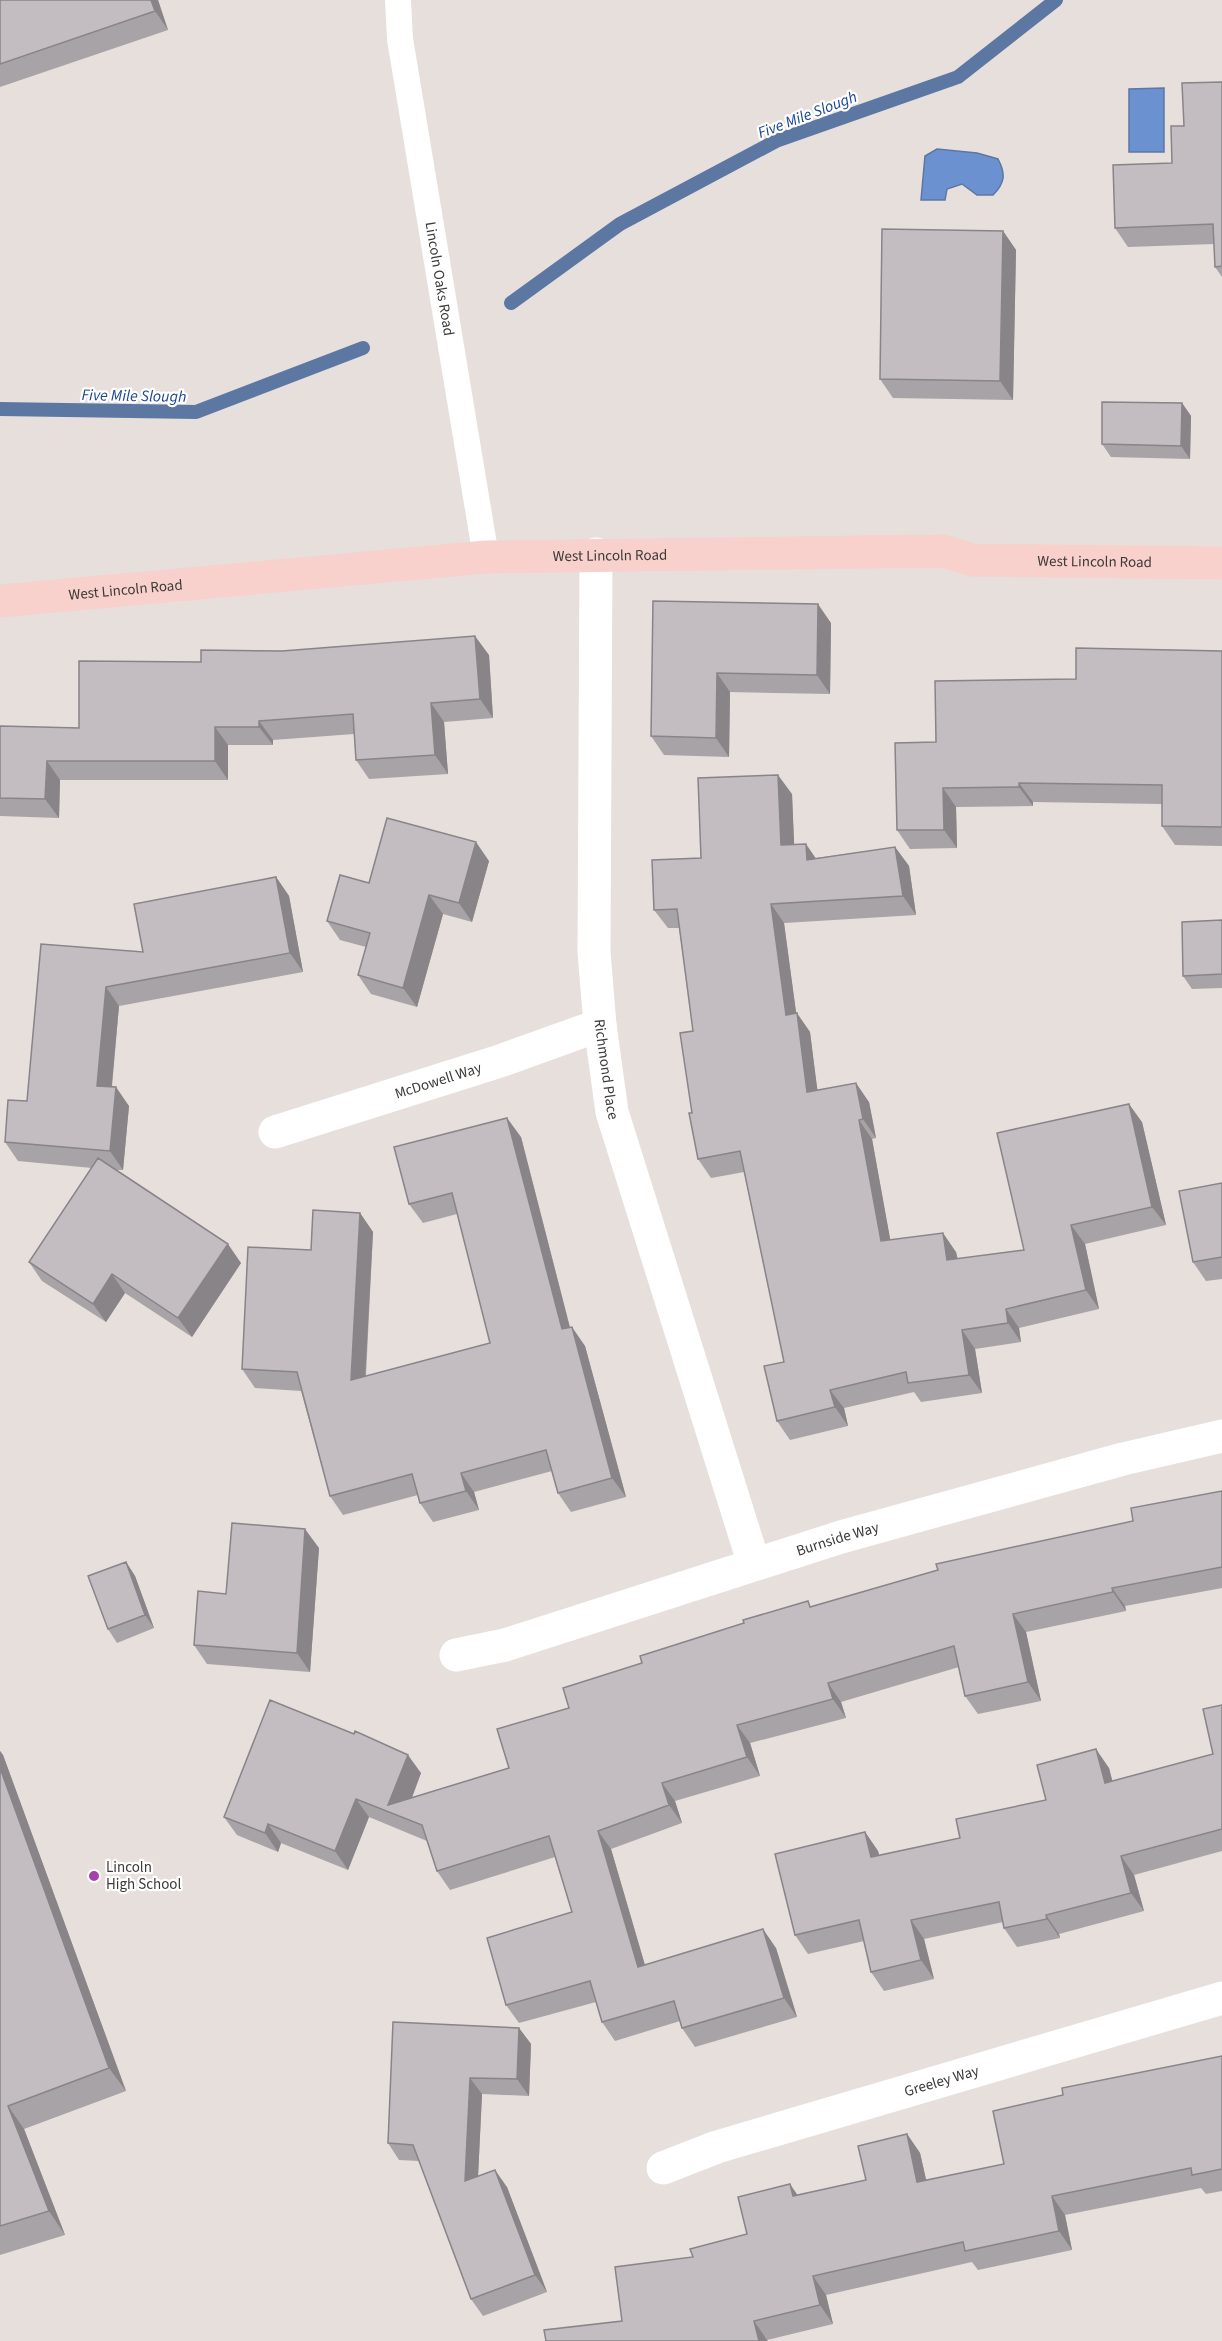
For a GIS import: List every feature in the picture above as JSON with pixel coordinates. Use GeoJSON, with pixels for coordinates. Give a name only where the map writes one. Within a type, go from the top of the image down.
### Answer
{"type":"FeatureCollection","features":[{"type":"Feature","properties":{"kind":"street","name":"West Lincoln Road"},"geometry":{"type":"LineString","coordinates":[[0,601],[486,556],[942,551],[972,560],[1222,563]]}},
{"type":"Feature","properties":{"kind":"street","name":"Richmond Place"},"geometry":{"type":"LineString","coordinates":[[596,554],[594,952],[600,1025],[612,1112],[754,1564]]}},
{"type":"Feature","properties":{"kind":"street","name":"McDowell Way"},"geometry":{"type":"LineString","coordinates":[[275,1132],[501,1061],[600,1025]]}},
{"type":"Feature","properties":{"kind":"street","name":"Burnside Way"},"geometry":{"type":"LineString","coordinates":[[456,1655],[505,1645],[841,1537],[1123,1459],[1222,1436]]}},
{"type":"Feature","properties":{"kind":"street","name":"Greeley Way"},"geometry":{"type":"LineString","coordinates":[[663,2168],[717,2147],[1222,1998]]}},
{"type":"Feature","properties":{"kind":"lane","name":"Lincoln Oaks Road"},"geometry":{"type":"LineString","coordinates":[[398,0],[400,39],[486,556]]}},
{"type":"Feature","properties":{"kind":"water"},"geometry":{"type":"Polygon","coordinates":[[[1164,88],[1164,152],[1129,152],[1129,89],[1164,88]]]}},
{"type":"Feature","properties":{"kind":"water"},"geometry":{"type":"Polygon","coordinates":[[[937,149],[977,153],[998,159],[1003,174],[1000,186],[993,195],[977,195],[962,184],[947,189],[945,200],[921,200],[925,156],[937,149]]]}},
{"type":"Feature","properties":{"kind":"building"},"geometry":{"type":"Polygon","coordinates":[[[0,0],[151,0],[155,11],[0,64],[0,0]]]}},
{"type":"Feature","properties":{"kind":"building"},"geometry":{"type":"Polygon","coordinates":[[[1222,82],[1222,266],[1215,267],[1213,224],[1115,228],[1113,165],[1172,163],[1171,126],[1184,126],[1182,83],[1222,82]]]}},
{"type":"Feature","properties":{"kind":"building"},"geometry":{"type":"Polygon","coordinates":[[[882,229],[1003,231],[1000,381],[880,379],[882,229]]]}},
{"type":"Feature","properties":{"kind":"building"},"geometry":{"type":"Polygon","coordinates":[[[1102,402],[1182,403],[1181,446],[1102,444],[1102,402]]]}},
{"type":"Feature","properties":{"kind":"building"},"geometry":{"type":"Polygon","coordinates":[[[653,601],[818,604],[817,675],[717,673],[716,738],[651,736],[653,601]]]}},
{"type":"Feature","properties":{"kind":"building"},"geometry":{"type":"Polygon","coordinates":[[[475,636],[480,699],[431,703],[435,755],[356,760],[353,714],[259,721],[259,727],[215,727],[215,761],[47,761],[45,799],[0,798],[0,726],[79,728],[79,661],[201,662],[201,650],[282,651],[475,636]]]}},
{"type":"Feature","properties":{"kind":"building"},"geometry":{"type":"Polygon","coordinates":[[[1076,648],[1222,651],[1222,827],[1162,826],[1162,785],[1019,783],[1019,787],[943,788],[944,830],[897,830],[895,743],[936,742],[935,681],[1076,679],[1076,648]]]}},
{"type":"Feature","properties":{"kind":"building"},"geometry":{"type":"Polygon","coordinates":[[[778,775],[781,845],[806,844],[807,860],[895,847],[903,896],[771,904],[786,1015],[797,1013],[807,1092],[856,1083],[863,1119],[859,1120],[881,1241],[943,1233],[947,1260],[1024,1250],[997,1133],[1129,1104],[1152,1207],[1071,1225],[1086,1290],[1006,1309],[1008,1323],[962,1330],[969,1375],[908,1383],[906,1372],[830,1390],[835,1407],[777,1421],[764,1366],[784,1362],[740,1151],[698,1159],[689,1113],[692,1113],[680,1033],[693,1031],[677,909],[654,910],[652,860],[701,858],[698,778],[778,775]]]}},
{"type":"Feature","properties":{"kind":"building"},"geometry":{"type":"Polygon","coordinates":[[[387,818],[476,842],[459,903],[429,895],[403,988],[358,975],[370,933],[327,921],[340,875],[369,883],[387,818]]]}},
{"type":"Feature","properties":{"kind":"building"},"geometry":{"type":"Polygon","coordinates":[[[276,877],[290,953],[106,987],[97,1086],[116,1087],[110,1151],[5,1142],[8,1100],[27,1101],[41,944],[143,952],[134,904],[276,877]]]}},
{"type":"Feature","properties":{"kind":"building"},"geometry":{"type":"Polygon","coordinates":[[[1222,920],[1222,974],[1183,976],[1182,922],[1222,920]]]}},
{"type":"Feature","properties":{"kind":"building"},"geometry":{"type":"Polygon","coordinates":[[[507,1118],[562,1329],[572,1327],[612,1478],[558,1493],[546,1450],[461,1473],[466,1491],[420,1503],[412,1474],[330,1496],[297,1372],[242,1369],[248,1247],[311,1250],[313,1210],[360,1213],[351,1380],[490,1343],[452,1193],[409,1204],[394,1147],[507,1118]]]}},
{"type":"Feature","properties":{"kind":"building"},"geometry":{"type":"Polygon","coordinates":[[[98,1158],[228,1244],[178,1318],[112,1274],[93,1304],[29,1262],[98,1158]]]}},
{"type":"Feature","properties":{"kind":"building"},"geometry":{"type":"Polygon","coordinates":[[[1222,1183],[1222,1257],[1193,1262],[1179,1191],[1222,1183]]]}},
{"type":"Feature","properties":{"kind":"building"},"geometry":{"type":"Polygon","coordinates":[[[1222,1491],[1222,1567],[1112,1588],[1113,1592],[1013,1614],[1028,1682],[965,1696],[954,1646],[828,1683],[833,1699],[737,1725],[747,1757],[662,1783],[669,1805],[598,1831],[638,1967],[763,1929],[784,1998],[682,2028],[674,2001],[602,2022],[590,1981],[506,2005],[487,1938],[572,1912],[549,1836],[437,1871],[422,1825],[356,1799],[335,1851],[268,1824],[265,1833],[224,1817],[270,1700],[354,1734],[355,1731],[408,1755],[388,1805],[509,1768],[497,1729],[569,1708],[563,1688],[642,1663],[640,1656],[744,1623],[743,1620],[808,1601],[810,1607],[938,1570],[936,1564],[1133,1521],[1131,1508],[1222,1491]]]}},
{"type":"Feature","properties":{"kind":"building"},"geometry":{"type":"Polygon","coordinates":[[[232,1523],[305,1529],[297,1653],[194,1645],[198,1591],[226,1594],[232,1523]]]}},
{"type":"Feature","properties":{"kind":"building"},"geometry":{"type":"Polygon","coordinates":[[[126,1562],[145,1615],[108,1629],[88,1576],[126,1562]]]}},
{"type":"Feature","properties":{"kind":"building"},"geometry":{"type":"Polygon","coordinates":[[[1222,1705],[1222,1829],[1121,1856],[1131,1893],[1046,1915],[1047,1919],[1004,1928],[999,1902],[911,1920],[921,1960],[871,1972],[859,1920],[795,1935],[775,1854],[865,1832],[871,1857],[960,1838],[956,1819],[1046,1800],[1037,1765],[1096,1749],[1105,1783],[1213,1754],[1203,1709],[1222,1705]]]}},
{"type":"Feature","properties":{"kind":"building"},"geometry":{"type":"Polygon","coordinates":[[[0,1768],[109,2068],[8,2106],[49,2211],[0,2226],[0,1768]]]}},
{"type":"Feature","properties":{"kind":"building"},"geometry":{"type":"Polygon","coordinates":[[[393,2022],[519,2028],[517,2079],[470,2078],[465,2181],[495,2170],[535,2275],[471,2299],[413,2145],[388,2143],[393,2022]]]}},
{"type":"Feature","properties":{"kind":"building"},"geometry":{"type":"Polygon","coordinates":[[[1222,2056],[1222,2169],[1192,2175],[1191,2168],[1052,2196],[1059,2231],[965,2251],[963,2242],[813,2276],[820,2305],[754,2321],[759,2341],[546,2341],[544,2330],[622,2321],[615,2267],[693,2257],[690,2249],[747,2234],[738,2197],[790,2184],[793,2196],[866,2180],[858,2146],[907,2134],[917,2182],[1004,2164],[993,2111],[1063,2095],[1062,2088],[1222,2056]]]}},
{"type":"Feature","properties":{"kind":"waterway","name":"Five Mile Slough"},"geometry":{"type":"LineString","coordinates":[[511,303],[620,224],[776,141],[958,77],[1056,0]]}},
{"type":"Feature","properties":{"kind":"waterway","name":"Five Mile Slough"},"geometry":{"type":"LineString","coordinates":[[0,409],[196,412],[363,348]]}},
{"type":"Feature","properties":{"kind":"place","name":"Lincoln High School"},"geometry":{"type":"Point","coordinates":[94,1876]}}]}
